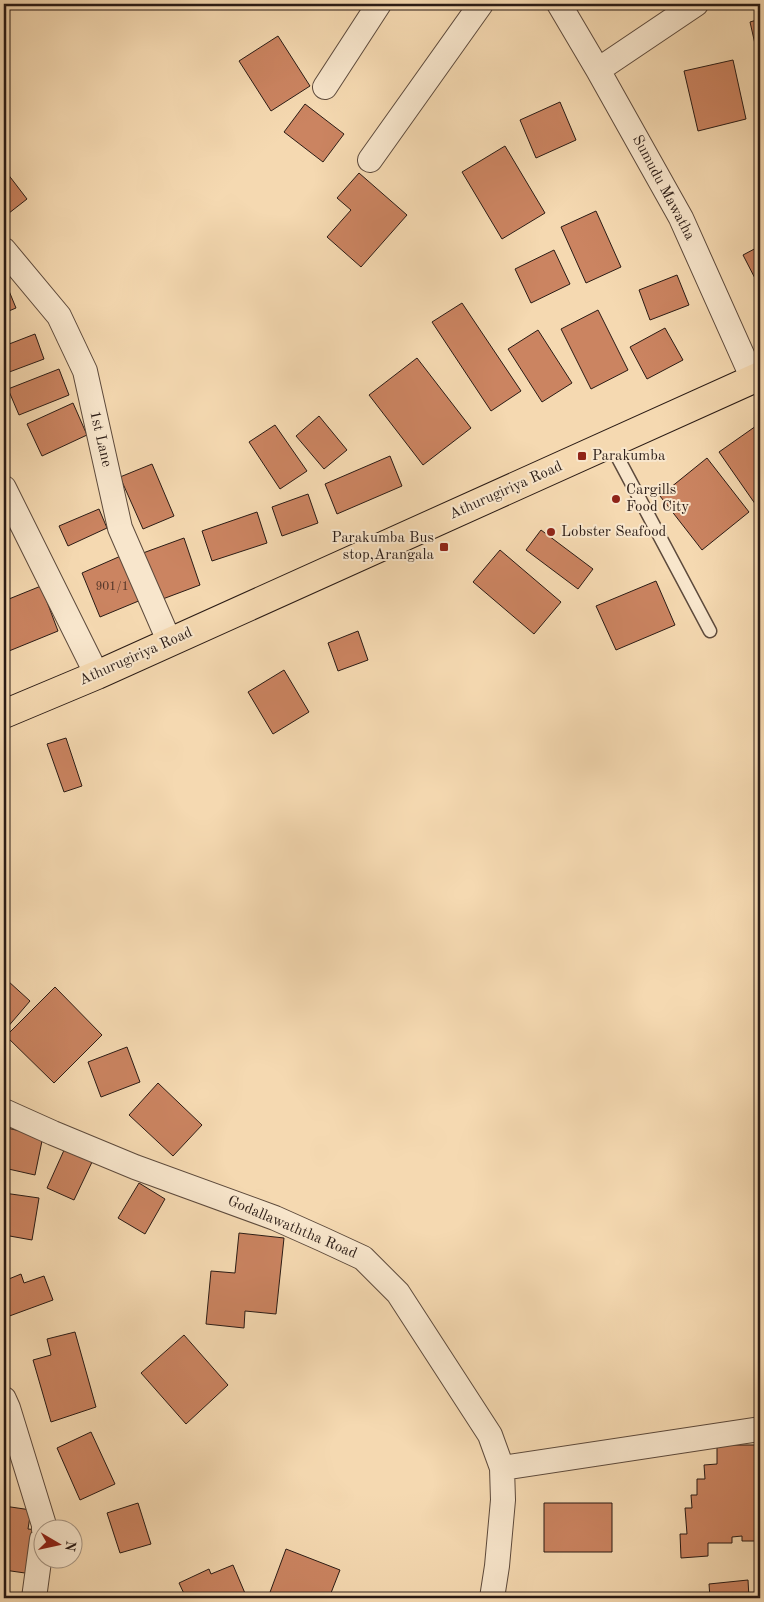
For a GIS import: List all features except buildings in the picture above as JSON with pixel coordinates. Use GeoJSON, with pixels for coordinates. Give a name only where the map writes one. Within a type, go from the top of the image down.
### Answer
{"type":"FeatureCollection","features":[{"type":"Feature","properties":{"kind":"main road","name":"Athurugiriya Road"},"geometry":{"type":"LineString","coordinates":[[4,714],[170,643],[757,378]]}},
{"type":"Feature","properties":{"kind":"street"},"geometry":{"type":"LineString","coordinates":[[325,87],[379,4]]}},
{"type":"Feature","properties":{"kind":"street"},"geometry":{"type":"LineString","coordinates":[[370,160],[481,4]]}},
{"type":"Feature","properties":{"kind":"street","name":"Sumudu Mawatha"},"geometry":{"type":"LineString","coordinates":[[559,4],[681,218],[757,378]]}},
{"type":"Feature","properties":{"kind":"street"},"geometry":{"type":"LineString","coordinates":[[598,70],[696,4]]}},
{"type":"Feature","properties":{"kind":"street","name":"1st Lane"},"geometry":{"type":"LineString","coordinates":[[4,250],[58,316],[85,371],[120,528],[170,643]]}},
{"type":"Feature","properties":{"kind":"street"},"geometry":{"type":"LineString","coordinates":[[4,488],[96,676]]}},
{"type":"Feature","properties":{"kind":"street","name":"Godallawaththa Road"},"geometry":{"type":"LineString","coordinates":[[4,1111],[53,1134],[135,1167],[276,1218],[363,1258],[398,1293],[490,1435],[502,1468],[504,1500],[492,1598]]}},
{"type":"Feature","properties":{"kind":"street"},"geometry":{"type":"LineString","coordinates":[[4,1399],[42,1520]]}},
{"type":"Feature","properties":{"kind":"street"},"geometry":{"type":"LineString","coordinates":[[502,1468],[760,1429]]}},
{"type":"Feature","properties":{"kind":"street"},"geometry":{"type":"LineString","coordinates":[[34,1598],[38,1570]]}},
{"type":"Feature","properties":{"kind":"lane"},"geometry":{"type":"LineString","coordinates":[[610,443],[710,632]]}},
{"type":"Feature","properties":{"kind":"place","name":"Parakumba"},"geometry":{"type":"Point","coordinates":[582,456]}},
{"type":"Feature","properties":{"kind":"place","name":"Cargills Food City"},"geometry":{"type":"Point","coordinates":[616,499]}},
{"type":"Feature","properties":{"kind":"place","name":"Lobster Seafood"},"geometry":{"type":"Point","coordinates":[551,532]}},
{"type":"Feature","properties":{"kind":"place","name":"Parakumba Bus stop,Arangala"},"geometry":{"type":"Point","coordinates":[444,547]}}]}
